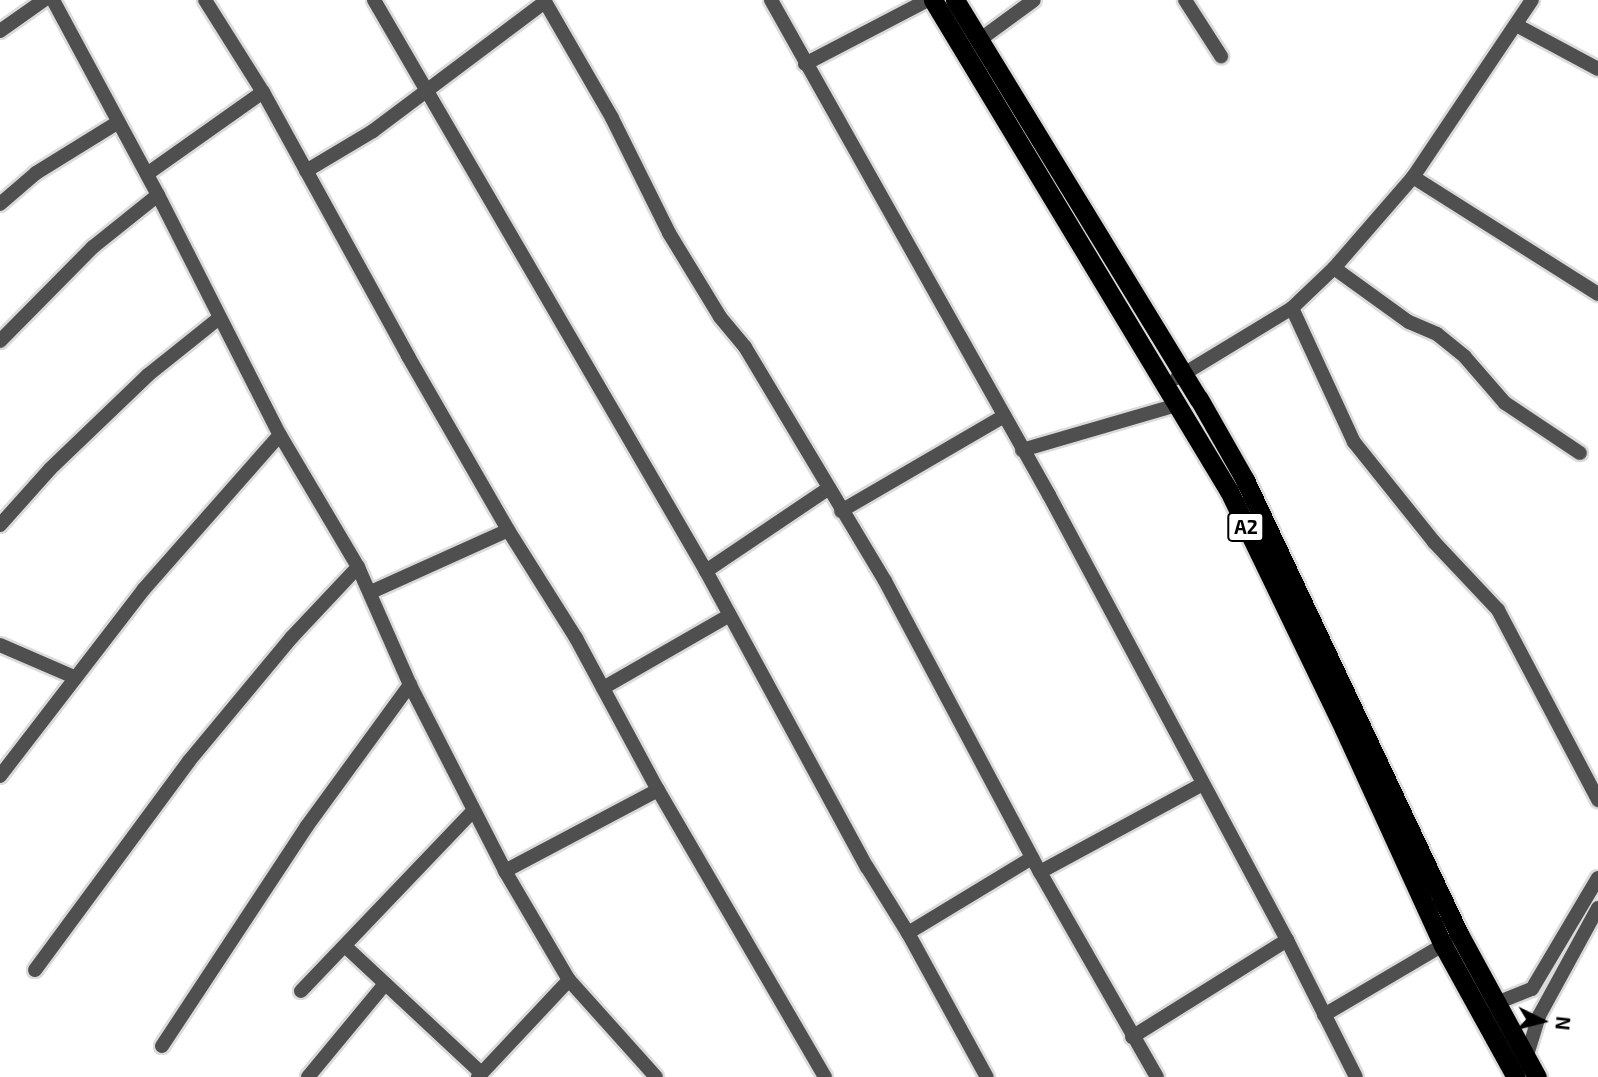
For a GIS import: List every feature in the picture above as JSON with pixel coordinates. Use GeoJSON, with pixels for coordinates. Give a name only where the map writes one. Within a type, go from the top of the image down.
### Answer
{"type":"FeatureCollection","features":[{"type":"Feature","properties":{"kind":"highway","name":"A2"},"geometry":{"type":"LineString","coordinates":[[930,0],[1229,491],[1344,729],[1499,1002],[1537,1077]]}},
{"type":"Feature","properties":{"kind":"highway","name":"A2"},"geometry":{"type":"LineString","coordinates":[[954,0],[1184,375],[1245,480],[1395,821],[1443,945],[1516,1077]]}},
{"type":"Feature","properties":{"kind":"street"},"geometry":{"type":"LineString","coordinates":[[0,31],[44,0]]}},
{"type":"Feature","properties":{"kind":"street"},"geometry":{"type":"LineString","coordinates":[[53,0],[158,195],[218,319],[280,435],[371,592],[410,685],[505,871],[569,980],[656,1077]]}},
{"type":"Feature","properties":{"kind":"street"},"geometry":{"type":"LineString","coordinates":[[205,0],[263,92],[508,530],[576,638],[658,790],[825,1077]]}},
{"type":"Feature","properties":{"kind":"street"},"geometry":{"type":"LineString","coordinates":[[374,0],[706,571],[867,867],[908,933],[987,1077]]}},
{"type":"Feature","properties":{"kind":"street"},"geometry":{"type":"LineString","coordinates":[[771,0],[1023,450],[1287,940],[1356,1077]]}},
{"type":"Feature","properties":{"kind":"street"},"geometry":{"type":"LineString","coordinates":[[805,64],[930,0]]}},
{"type":"Feature","properties":{"kind":"street"},"geometry":{"type":"LineString","coordinates":[[978,41],[1034,0]]}},
{"type":"Feature","properties":{"kind":"street"},"geometry":{"type":"LineString","coordinates":[[1185,0],[1222,56]]}},
{"type":"Feature","properties":{"kind":"street"},"geometry":{"type":"LineString","coordinates":[[1163,386],[1292,308],[1334,268],[1413,177],[1532,0]]}},
{"type":"Feature","properties":{"kind":"street"},"geometry":{"type":"LineString","coordinates":[[306,171],[347,148],[429,91],[545,1],[612,118],[669,233],[720,317],[744,347],[885,581],[1032,858],[1157,1077]]}},
{"type":"Feature","properties":{"kind":"street"},"geometry":{"type":"LineString","coordinates":[[1516,25],[1598,69]]}},
{"type":"Feature","properties":{"kind":"street"},"geometry":{"type":"LineString","coordinates":[[147,174],[263,92]]}},
{"type":"Feature","properties":{"kind":"street"},"geometry":{"type":"LineString","coordinates":[[0,204],[36,173],[117,122]]}},
{"type":"Feature","properties":{"kind":"street"},"geometry":{"type":"LineString","coordinates":[[1413,177],[1598,294]]}},
{"type":"Feature","properties":{"kind":"street"},"geometry":{"type":"LineString","coordinates":[[0,341],[93,247],[158,195]]}},
{"type":"Feature","properties":{"kind":"street"},"geometry":{"type":"LineString","coordinates":[[1334,268],[1409,322],[1437,334],[1465,357],[1505,403],[1580,453]]}},
{"type":"Feature","properties":{"kind":"street"},"geometry":{"type":"LineString","coordinates":[[1292,308],[1354,442],[1434,542],[1498,610],[1598,800]]}},
{"type":"Feature","properties":{"kind":"street"},"geometry":{"type":"LineString","coordinates":[[0,524],[50,469],[148,375],[218,319]]}},
{"type":"Feature","properties":{"kind":"street"},"geometry":{"type":"LineString","coordinates":[[1023,450],[1177,405]]}},
{"type":"Feature","properties":{"kind":"street"},"geometry":{"type":"LineString","coordinates":[[841,511],[1004,416]]}},
{"type":"Feature","properties":{"kind":"street"},"geometry":{"type":"LineString","coordinates":[[0,776],[144,589],[280,435]]}},
{"type":"Feature","properties":{"kind":"street"},"geometry":{"type":"LineString","coordinates":[[706,571],[829,488]]}},
{"type":"Feature","properties":{"kind":"street"},"geometry":{"type":"LineString","coordinates":[[371,592],[508,530]]}},
{"type":"Feature","properties":{"kind":"street"},"geometry":{"type":"LineString","coordinates":[[35,970],[189,761],[292,637],[358,567]]}},
{"type":"Feature","properties":{"kind":"street"},"geometry":{"type":"LineString","coordinates":[[603,688],[728,615]]}},
{"type":"Feature","properties":{"kind":"street"},"geometry":{"type":"LineString","coordinates":[[0,645],[74,677]]}},
{"type":"Feature","properties":{"kind":"street"},"geometry":{"type":"LineString","coordinates":[[162,1046],[307,826],[410,685]]}},
{"type":"Feature","properties":{"kind":"street"},"geometry":{"type":"LineString","coordinates":[[1040,872],[1203,784]]}},
{"type":"Feature","properties":{"kind":"street"},"geometry":{"type":"LineString","coordinates":[[505,871],[658,790]]}},
{"type":"Feature","properties":{"kind":"street"},"geometry":{"type":"LineString","coordinates":[[301,991],[346,947],[403,881],[474,810]]}},
{"type":"Feature","properties":{"kind":"street"},"geometry":{"type":"LineString","coordinates":[[908,933],[1032,858]]}},
{"type":"Feature","properties":{"kind":"street"},"geometry":{"type":"LineString","coordinates":[[1499,1002],[1532,989],[1598,878]]}},
{"type":"Feature","properties":{"kind":"street"},"geometry":{"type":"LineString","coordinates":[[1527,1055],[1539,1016],[1598,908]]}},
{"type":"Feature","properties":{"kind":"street"},"geometry":{"type":"LineString","coordinates":[[1132,1037],[1287,940]]}},
{"type":"Feature","properties":{"kind":"street"},"geometry":{"type":"LineString","coordinates":[[1324,1015],[1443,945]]}},
{"type":"Feature","properties":{"kind":"street"},"geometry":{"type":"LineString","coordinates":[[346,947],[480,1075],[569,980]]}},
{"type":"Feature","properties":{"kind":"street"},"geometry":{"type":"LineString","coordinates":[[308,1077],[385,984]]}}]}
